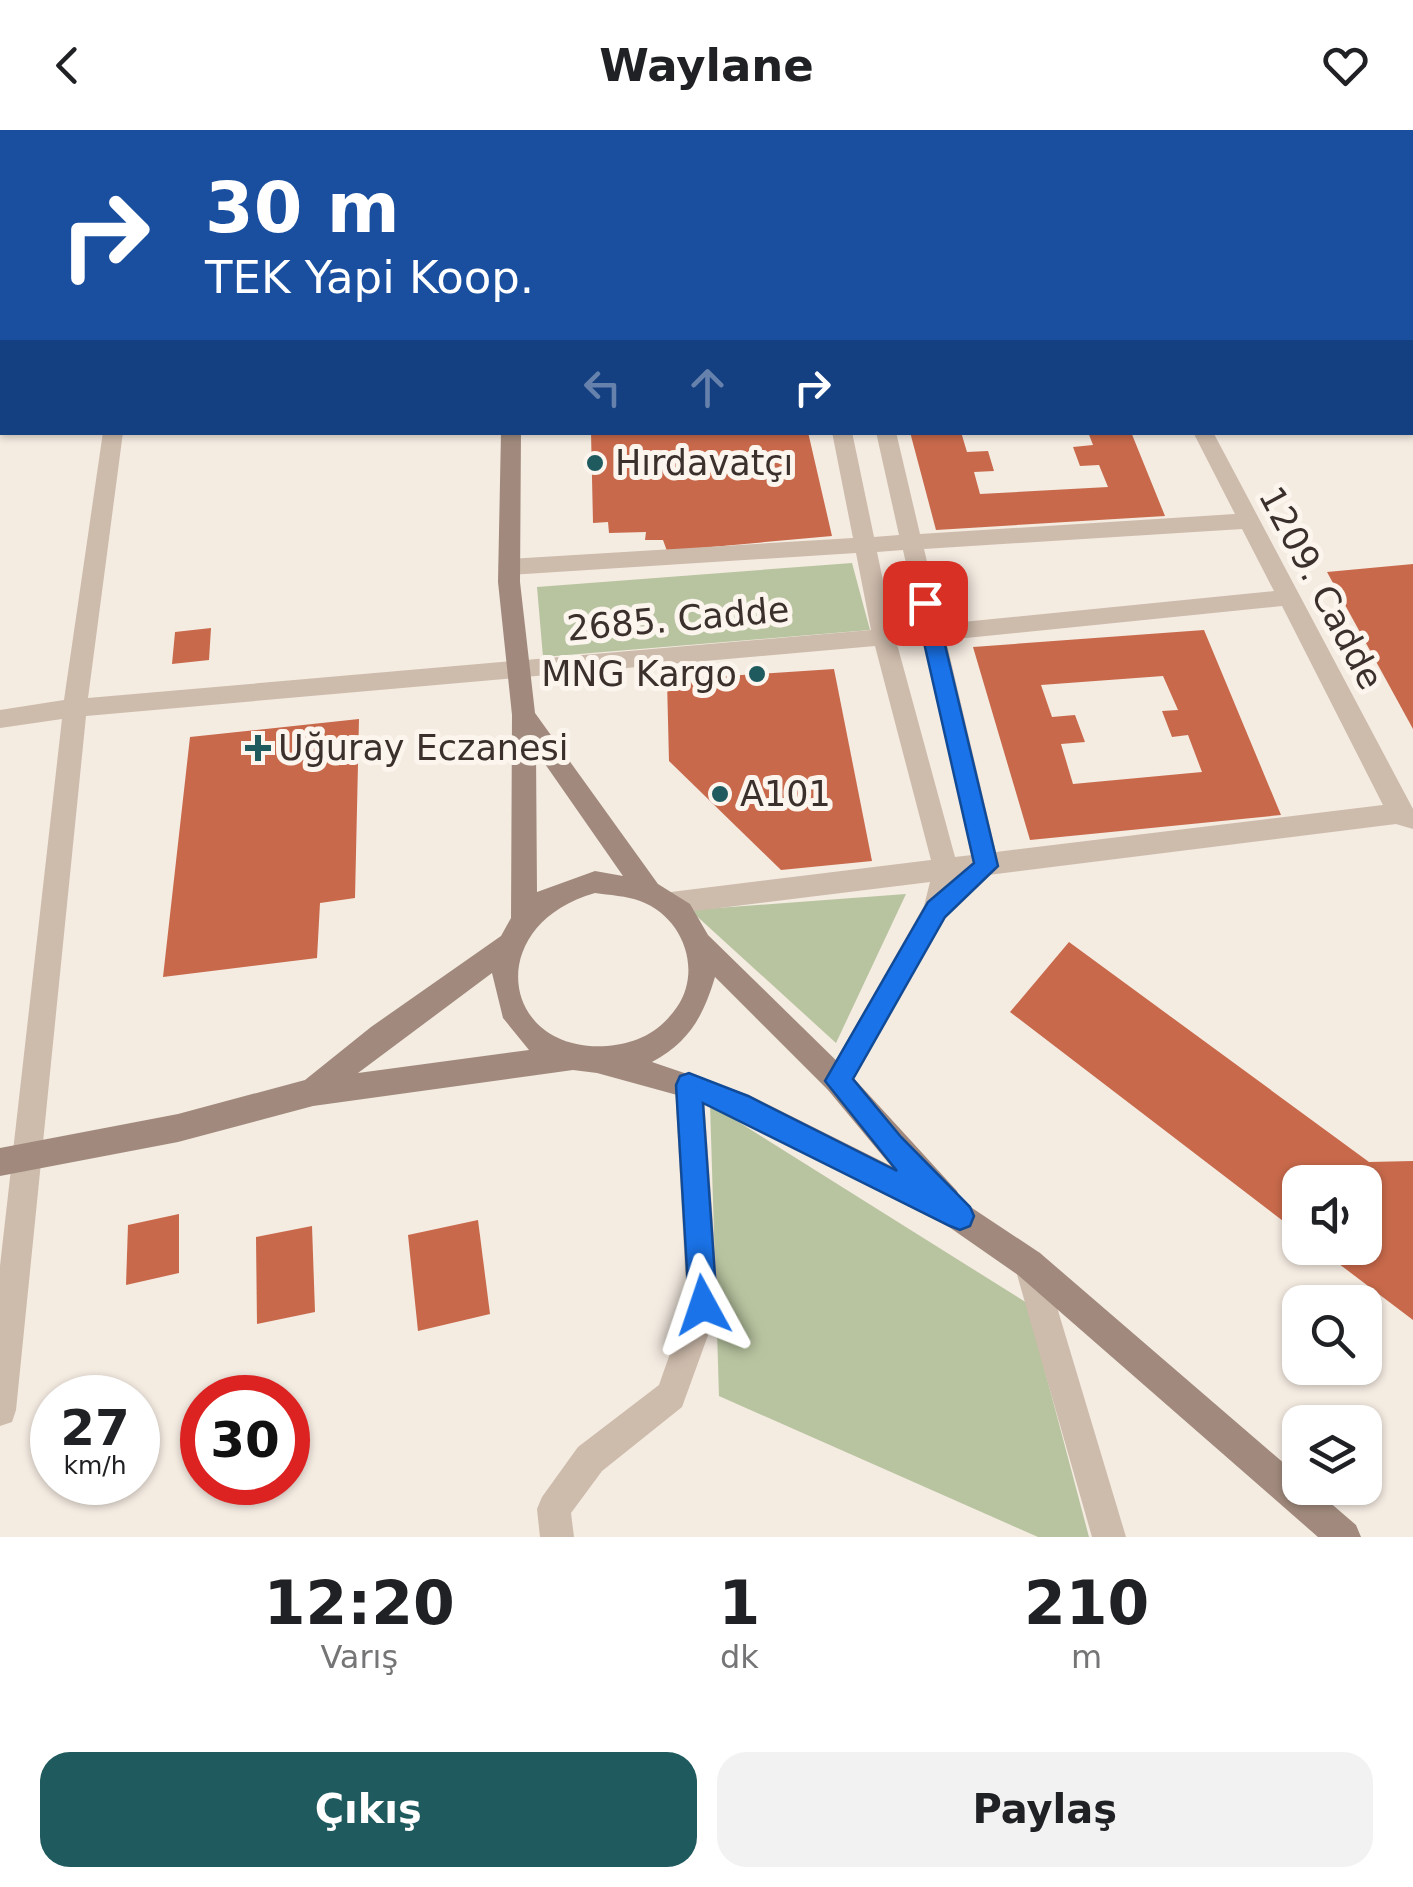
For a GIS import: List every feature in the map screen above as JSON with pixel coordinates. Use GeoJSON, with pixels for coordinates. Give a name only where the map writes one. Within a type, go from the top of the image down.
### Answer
{"type":"FeatureCollection","features":[{"type":"Feature","properties":{"kind":"main road"},"geometry":{"type":"LineString","coordinates":[[510,435],[509,566],[524,715],[524,920]]}},
{"type":"Feature","properties":{"kind":"main road"},"geometry":{"type":"LineString","coordinates":[[524,715],[660,896],[688,921],[700,944],[838,1081],[892,1146],[960,1216]]}},
{"type":"Feature","properties":{"kind":"main road"},"geometry":{"type":"LineString","coordinates":[[571,1058],[543,1046],[520,1026],[506,1000],[503,972],[509,944],[524,920],[544,902],[581,886],[622,882],[660,896]]}},
{"type":"Feature","properties":{"kind":"main road"},"geometry":{"type":"LineString","coordinates":[[313,1092],[382,1036],[509,944]]}},
{"type":"Feature","properties":{"kind":"main road"},"geometry":{"type":"LineString","coordinates":[[604,1062],[634,1056],[662,1042],[684,1022],[698,997],[704,970],[700,944]]}},
{"type":"Feature","properties":{"kind":"main road"},"geometry":{"type":"LineString","coordinates":[[13,1159],[178,1128],[313,1092],[571,1058],[604,1062],[689,1085],[739,1105],[960,1216],[1028,1264],[1344,1537]]}},
{"type":"Feature","properties":{"kind":"street"},"geometry":{"type":"LineString","coordinates":[[0,1410],[13,1159],[113,435]]}},
{"type":"Feature","properties":{"kind":"street"},"geometry":{"type":"LineString","coordinates":[[838,1081],[936,909],[946,870],[884,637],[843,435]]}},
{"type":"Feature","properties":{"kind":"street"},"geometry":{"type":"LineString","coordinates":[[887,435],[987,866]]}},
{"type":"Feature","properties":{"kind":"street","name":"1209. Cadde"},"geometry":{"type":"LineString","coordinates":[[1204,435],[1286,598],[1406,818]]}},
{"type":"Feature","properties":{"kind":"street"},"geometry":{"type":"LineString","coordinates":[[509,566],[1246,520]]}},
{"type":"Feature","properties":{"kind":"street","name":"2685. Cadde"},"geometry":{"type":"LineString","coordinates":[[0,719],[75,708],[932,634],[1286,598]]}},
{"type":"Feature","properties":{"kind":"street"},"geometry":{"type":"LineString","coordinates":[[660,896],[987,866],[1406,818]]}},
{"type":"Feature","properties":{"kind":"street"},"geometry":{"type":"LineString","coordinates":[[936,909],[987,866]]}},
{"type":"Feature","properties":{"kind":"street"},"geometry":{"type":"LineString","coordinates":[[558,1537],[554,1508],[590,1459],[670,1396],[703,1305],[689,1085]]}},
{"type":"Feature","properties":{"kind":"street"},"geometry":{"type":"LineString","coordinates":[[1028,1264],[1109,1537]]}},
{"type":"Feature","properties":{"kind":"green space"},"geometry":{"type":"Polygon","coordinates":[[[852,563],[870,630],[543,657],[537,587],[852,563]]]}},
{"type":"Feature","properties":{"kind":"green space"},"geometry":{"type":"Polygon","coordinates":[[[906,894],[836,1043],[690,910],[906,894]]]}},
{"type":"Feature","properties":{"kind":"green space"},"geometry":{"type":"Polygon","coordinates":[[[710,1104],[1027,1303],[1089,1537],[1038,1537],[719,1396],[710,1104]]]}},
{"type":"Feature","properties":{"kind":"building"},"geometry":{"type":"Polygon","coordinates":[[[591,435],[809,435],[832,536],[667,551],[663,540],[645,540],[646,532],[609,533],[608,522],[593,523],[591,435]]]}},
{"type":"Feature","properties":{"kind":"building"},"geometry":{"type":"Polygon","coordinates":[[[911,435],[962,435],[967,452],[988,451],[994,471],[974,472],[980,494],[1108,487],[1099,465],[1080,466],[1073,447],[1093,445],[1089,435],[1132,435],[1165,516],[936,530],[911,435]]]}},
{"type":"Feature","properties":{"kind":"building"},"geometry":{"type":"Polygon","coordinates":[[[1413,564],[1413,729],[1327,572],[1413,564]]]}},
{"type":"Feature","properties":{"kind":"building"},"geometry":{"type":"Polygon","coordinates":[[[211,628],[209,660],[172,664],[175,632],[211,628]]]}},
{"type":"Feature","properties":{"kind":"building"},"geometry":{"type":"Polygon","coordinates":[[[1204,630],[1281,815],[1030,840],[973,647],[1204,630]],[[1163,676],[1041,685],[1052,717],[1075,715],[1085,742],[1061,744],[1073,784],[1202,772],[1188,735],[1172,737],[1162,711],[1178,710],[1163,676]]]}},
{"type":"Feature","properties":{"kind":"building"},"geometry":{"type":"Polygon","coordinates":[[[834,669],[872,861],[781,870],[669,761],[667,680],[834,669]]]}},
{"type":"Feature","properties":{"kind":"building"},"geometry":{"type":"Polygon","coordinates":[[[359,719],[355,898],[320,903],[317,958],[163,977],[190,737],[359,719]]]}},
{"type":"Feature","properties":{"kind":"building"},"geometry":{"type":"Polygon","coordinates":[[[1069,942],[1369,1162],[1413,1161],[1413,1320],[1382,1297],[1382,1285],[1367,1285],[1340,1265],[1382,1265],[1382,1165],[1282,1165],[1282,1220],[1010,1012],[1069,942]]]}},
{"type":"Feature","properties":{"kind":"building"},"geometry":{"type":"Polygon","coordinates":[[[179,1214],[179,1273],[126,1285],[128,1225],[179,1214]]]}},
{"type":"Feature","properties":{"kind":"building"},"geometry":{"type":"Polygon","coordinates":[[[478,1220],[490,1314],[418,1331],[408,1235],[478,1220]]]}},
{"type":"Feature","properties":{"kind":"building"},"geometry":{"type":"Polygon","coordinates":[[[312,1226],[315,1312],[257,1324],[256,1237],[312,1226]]]}},
{"type":"Feature","properties":{"kind":"place","name":"Hırdavatçı"},"geometry":{"type":"Point","coordinates":[595,463]}},
{"type":"Feature","properties":{"kind":"place","name":"MNG Kargo"},"geometry":{"type":"Point","coordinates":[757,674]}},
{"type":"Feature","properties":{"kind":"place","name":"Uğuray Eczanesi"},"geometry":{"type":"Point","coordinates":[258,748]}},
{"type":"Feature","properties":{"kind":"place","name":"A101"},"geometry":{"type":"Point","coordinates":[720,794]}},
{"type":"Feature","properties":{"kind":"route"},"geometry":{"type":"LineString","coordinates":[[703,1305],[689,1085],[739,1105],[960,1216],[892,1146],[838,1081],[936,909],[987,866],[925,603]]}}]}
